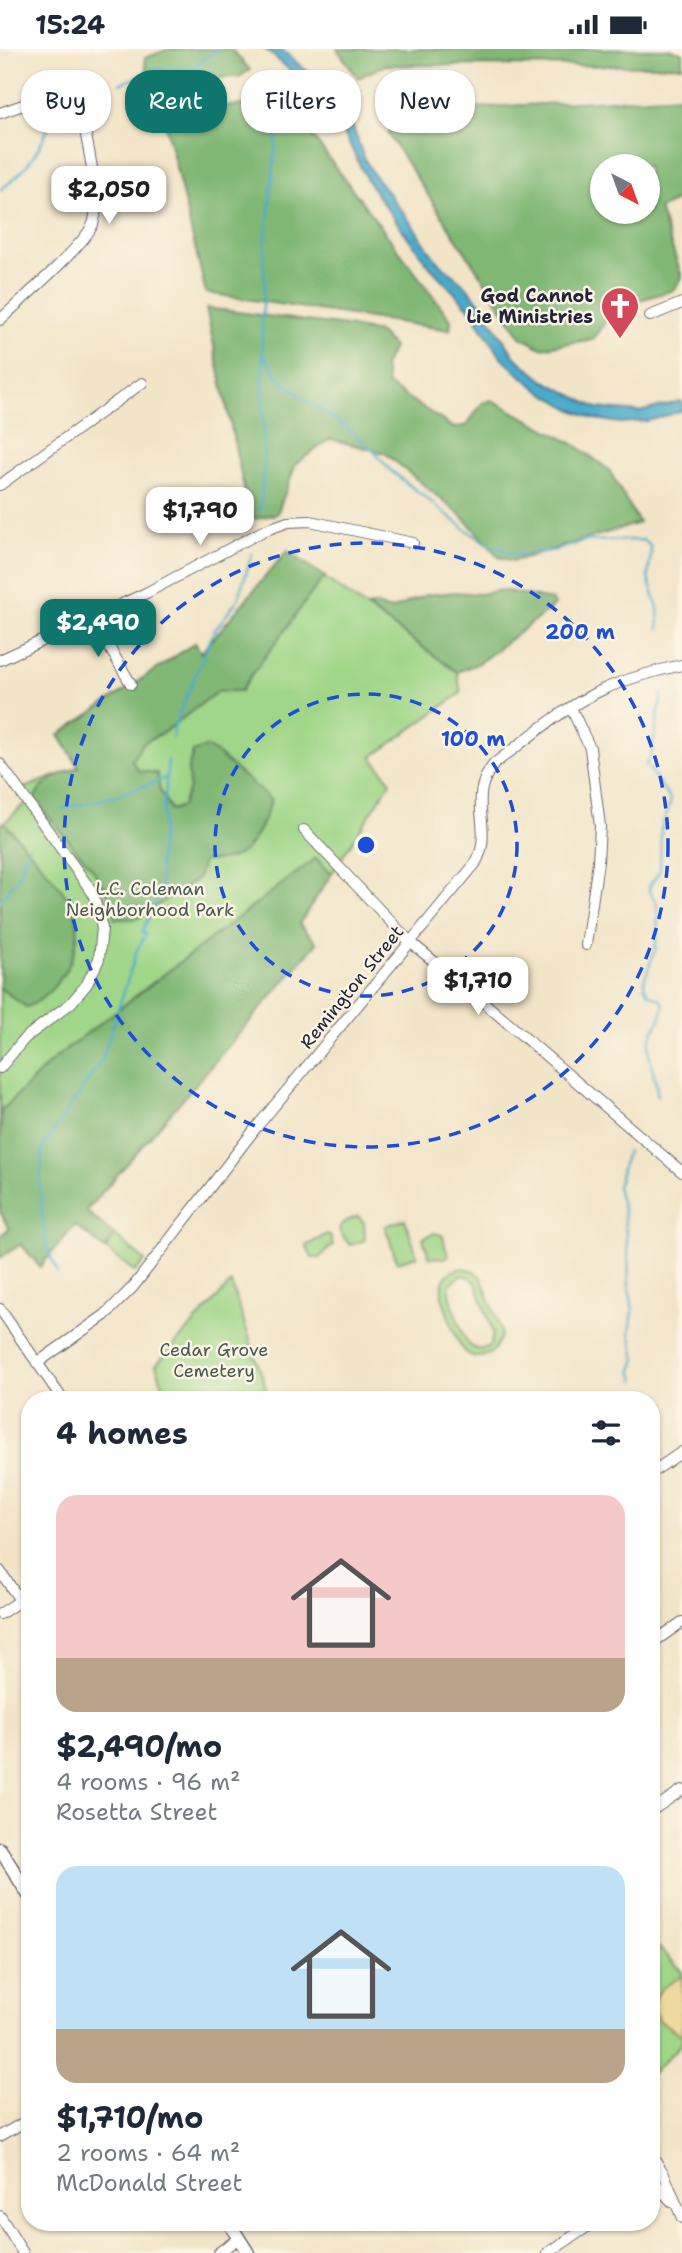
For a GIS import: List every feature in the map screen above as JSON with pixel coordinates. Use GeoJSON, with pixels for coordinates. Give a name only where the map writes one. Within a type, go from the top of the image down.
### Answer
{"type":"FeatureCollection","features":[{"type":"Feature","properties":{"kind":"main road"},"geometry":{"type":"LineString","coordinates":[[0,1849],[21,1883]]}},
{"type":"Feature","properties":{"kind":"main road"},"geometry":{"type":"LineString","coordinates":[[234,2231],[248,2253]]}},
{"type":"Feature","properties":{"kind":"street"},"geometry":{"type":"LineString","coordinates":[[0,113],[81,84],[97,199],[94,222],[84,239],[0,320]]}},
{"type":"Feature","properties":{"kind":"street"},"geometry":{"type":"LineString","coordinates":[[650,316],[682,303]]}},
{"type":"Feature","properties":{"kind":"street"},"geometry":{"type":"LineString","coordinates":[[0,485],[142,383]]}},
{"type":"Feature","properties":{"kind":"street"},"geometry":{"type":"LineString","coordinates":[[0,660],[166,583],[263,531],[288,521],[310,521],[413,543]]}},
{"type":"Feature","properties":{"kind":"street"},"geometry":{"type":"LineString","coordinates":[[92,618],[131,684]]}},
{"type":"Feature","properties":{"kind":"street","name":"Remington Street"},"geometry":{"type":"LineString","coordinates":[[37,1363],[105,1315],[133,1287],[255,1129],[478,859],[483,841],[480,790],[488,771],[495,763],[571,708],[602,690],[682,665]]}},
{"type":"Feature","properties":{"kind":"street"},"geometry":{"type":"LineString","coordinates":[[571,708],[590,748],[600,826],[598,862],[586,945]]}},
{"type":"Feature","properties":{"kind":"street"},"geometry":{"type":"LineString","coordinates":[[0,764],[93,893],[100,916],[101,946],[94,973],[80,993],[25,1038],[0,1068]]}},
{"type":"Feature","properties":{"kind":"street"},"geometry":{"type":"LineString","coordinates":[[304,830],[409,941],[682,1172]]}},
{"type":"Feature","properties":{"kind":"street"},"geometry":{"type":"LineString","coordinates":[[0,1309],[57,1391]]}},
{"type":"Feature","properties":{"kind":"street"},"geometry":{"type":"LineString","coordinates":[[660,1467],[682,1452]]}},
{"type":"Feature","properties":{"kind":"street"},"geometry":{"type":"LineString","coordinates":[[0,1571],[20,1601],[0,1614]]}},
{"type":"Feature","properties":{"kind":"street"},"geometry":{"type":"LineString","coordinates":[[660,1638],[682,1622]]}},
{"type":"Feature","properties":{"kind":"street"},"geometry":{"type":"LineString","coordinates":[[660,1805],[682,1790]]}},
{"type":"Feature","properties":{"kind":"street"},"geometry":{"type":"LineString","coordinates":[[0,2136],[21,2124]]}},
{"type":"Feature","properties":{"kind":"street"},"geometry":{"type":"LineString","coordinates":[[660,2168],[679,2213]]}},
{"type":"Feature","properties":{"kind":"street"},"geometry":{"type":"LineString","coordinates":[[660,2176],[664,2174]]}},
{"type":"Feature","properties":{"kind":"street"},"geometry":{"type":"LineString","coordinates":[[660,2190],[679,2213]]}},
{"type":"Feature","properties":{"kind":"street"},"geometry":{"type":"LineString","coordinates":[[0,2216],[23,2253]]}},
{"type":"Feature","properties":{"kind":"street"},"geometry":{"type":"LineString","coordinates":[[548,2253],[581,2231]]}},
{"type":"Feature","properties":{"kind":"street"},"geometry":{"type":"LineString","coordinates":[[218,2253],[239,2238]]}},
{"type":"Feature","properties":{"kind":"green space"},"geometry":{"type":"Polygon","coordinates":[[[169,49],[231,49],[250,70],[241,70],[239,77],[227,77],[227,70],[146,70],[145,58],[169,49]]]}},
{"type":"Feature","properties":{"kind":"green space"},"geometry":{"type":"Polygon","coordinates":[[[337,49],[669,49],[682,52],[682,66],[385,65],[361,77],[361,70],[352,70],[337,49]]]}},
{"type":"Feature","properties":{"kind":"green space"},"geometry":{"type":"Polygon","coordinates":[[[682,96],[682,198],[660,209],[660,154],[590,154],[590,224],[660,224],[660,212],[682,277],[674,290],[616,307],[593,339],[541,348],[521,337],[388,134],[475,133],[475,108],[682,96]]]}},
{"type":"Feature","properties":{"kind":"green space"},"geometry":{"type":"Polygon","coordinates":[[[241,105],[241,133],[310,133],[451,320],[450,330],[206,293],[168,133],[227,133],[227,106],[241,105]]]}},
{"type":"Feature","properties":{"kind":"green space"},"geometry":{"type":"Polygon","coordinates":[[[206,308],[380,333],[393,347],[384,367],[388,385],[454,428],[467,425],[482,403],[492,400],[574,444],[609,470],[639,523],[514,561],[499,557],[464,518],[385,453],[330,439],[296,464],[277,514],[254,519],[248,508],[206,308]]]}},
{"type":"Feature","properties":{"kind":"green space","name":"L.C. Coleman Neighborhood Park"},"geometry":{"type":"Polygon","coordinates":[[[287,551],[457,672],[461,693],[372,757],[391,782],[299,924],[317,943],[86,1211],[145,1261],[135,1272],[75,1225],[40,1267],[21,1244],[0,1258],[0,1236],[9,1229],[0,1211],[0,826],[27,802],[19,790],[79,767],[59,735],[195,643],[201,653],[287,551]]]}},
{"type":"Feature","properties":{"kind":"green space"},"geometry":{"type":"Polygon","coordinates":[[[287,551],[325,577],[241,691],[218,691],[166,731],[143,743],[132,760],[139,771],[157,773],[160,791],[171,810],[182,806],[189,788],[188,769],[193,752],[206,747],[218,754],[271,800],[263,821],[251,843],[241,853],[228,859],[203,861],[198,878],[137,919],[115,919],[107,892],[92,868],[34,799],[47,783],[79,767],[59,735],[195,643],[201,653],[287,551]]]}},
{"type":"Feature","properties":{"kind":"green space"},"geometry":{"type":"Polygon","coordinates":[[[502,590],[551,600],[555,605],[479,663],[457,672],[367,607],[377,605],[390,610],[426,595],[455,592],[480,594],[502,590]]]}},
{"type":"Feature","properties":{"kind":"green space"},"geometry":{"type":"Polygon","coordinates":[[[4,822],[63,891],[75,913],[78,929],[73,954],[58,981],[37,1002],[26,1007],[0,988],[0,826],[4,822]]]}},
{"type":"Feature","properties":{"kind":"green space"},"geometry":{"type":"Polygon","coordinates":[[[316,858],[331,875],[299,924],[317,943],[86,1211],[115,1236],[105,1249],[75,1225],[40,1267],[21,1244],[0,1258],[0,1236],[9,1229],[0,1211],[1,1111],[56,1057],[316,858]]]}},
{"type":"Feature","properties":{"kind":"green space"},"geometry":{"type":"Polygon","coordinates":[[[358,1216],[364,1223],[365,1240],[350,1245],[341,1235],[340,1227],[358,1216]]]}},
{"type":"Feature","properties":{"kind":"green space"},"geometry":{"type":"Polygon","coordinates":[[[405,1219],[417,1256],[397,1262],[385,1226],[405,1219]]]}},
{"type":"Feature","properties":{"kind":"green space"},"geometry":{"type":"Polygon","coordinates":[[[434,1233],[442,1235],[449,1255],[445,1258],[429,1257],[423,1238],[434,1233]]]}},
{"type":"Feature","properties":{"kind":"green space"},"geometry":{"type":"Polygon","coordinates":[[[327,1234],[330,1235],[333,1245],[319,1258],[312,1258],[306,1246],[327,1234]]]}},
{"type":"Feature","properties":{"kind":"green space"},"geometry":{"type":"Polygon","coordinates":[[[463,1268],[474,1271],[481,1277],[501,1330],[501,1337],[494,1350],[482,1357],[476,1357],[463,1349],[442,1296],[446,1277],[463,1268]],[[461,1275],[450,1284],[451,1297],[468,1342],[474,1348],[481,1349],[491,1344],[493,1333],[476,1283],[470,1277],[461,1275]]]}},
{"type":"Feature","properties":{"kind":"green space","name":"Cedar Grove Cemetery"},"geometry":{"type":"Polygon","coordinates":[[[231,1283],[267,1391],[165,1391],[156,1365],[231,1283]]]}},
{"type":"Feature","properties":{"kind":"green space"},"geometry":{"type":"Polygon","coordinates":[[[660,1949],[682,1971],[682,2043],[660,2066],[660,1949]]]}},
{"type":"Feature","properties":{"kind":"sand"},"geometry":{"type":"Polygon","coordinates":[[[682,1976],[682,2035],[660,2021],[662,1988],[682,1976]]]}},
{"type":"Feature","properties":{"kind":"water"},"geometry":{"type":"Polygon","coordinates":[[[265,49],[281,49],[306,70],[290,70],[265,49]]]}},
{"type":"Feature","properties":{"kind":"water"},"geometry":{"type":"Polygon","coordinates":[[[344,133],[355,133],[373,173],[436,260],[467,287],[515,357],[543,380],[597,408],[639,412],[682,401],[682,411],[647,421],[620,423],[595,419],[540,391],[501,357],[469,308],[429,266],[367,180],[344,133]]]}},
{"type":"Feature","properties":{"kind":"waterway"},"geometry":{"type":"LineString","coordinates":[[120,84],[156,69],[188,70],[219,49]]}},
{"type":"Feature","properties":{"kind":"waterway"},"geometry":{"type":"LineString","coordinates":[[0,190],[29,163],[46,133]]}},
{"type":"Feature","properties":{"kind":"waterway"},"geometry":{"type":"LineString","coordinates":[[260,510],[264,463],[263,265],[277,133]]}},
{"type":"Feature","properties":{"kind":"waterway"},"geometry":{"type":"LineString","coordinates":[[264,356],[280,379],[351,431],[372,449],[390,470],[489,545],[514,554],[528,554],[557,550],[584,541],[643,540],[650,546],[648,578],[658,608],[659,629]]}},
{"type":"Feature","properties":{"kind":"waterway"},"geometry":{"type":"LineString","coordinates":[[172,737],[213,633],[238,599],[252,554]]}},
{"type":"Feature","properties":{"kind":"waterway"},"geometry":{"type":"LineString","coordinates":[[657,1096],[649,1046],[664,1005],[660,999],[648,993],[644,986],[658,929],[657,904],[649,891],[660,871],[661,829],[671,801],[646,764],[651,756],[662,694]]}},
{"type":"Feature","properties":{"kind":"waterway"},"geometry":{"type":"LineString","coordinates":[[58,1273],[46,1246],[42,1214],[40,1183],[43,1147],[102,1060],[137,950],[146,934],[142,932],[161,890],[159,863],[168,760]]}},
{"type":"Feature","properties":{"kind":"waterway"},"geometry":{"type":"LineString","coordinates":[[62,809],[116,796],[166,778]]}},
{"type":"Feature","properties":{"kind":"waterway"},"geometry":{"type":"LineString","coordinates":[[0,900],[18,878],[29,846]]}},
{"type":"Feature","properties":{"kind":"waterway"},"geometry":{"type":"LineString","coordinates":[[627,1151],[617,1187],[623,1209],[628,1253],[633,1310],[630,1333],[636,1359],[632,1370],[635,1380]]}},
{"type":"Feature","properties":{"kind":"place","name":"God Cannot Lie Ministries"},"geometry":{"type":"Point","coordinates":[620,340]}}]}
